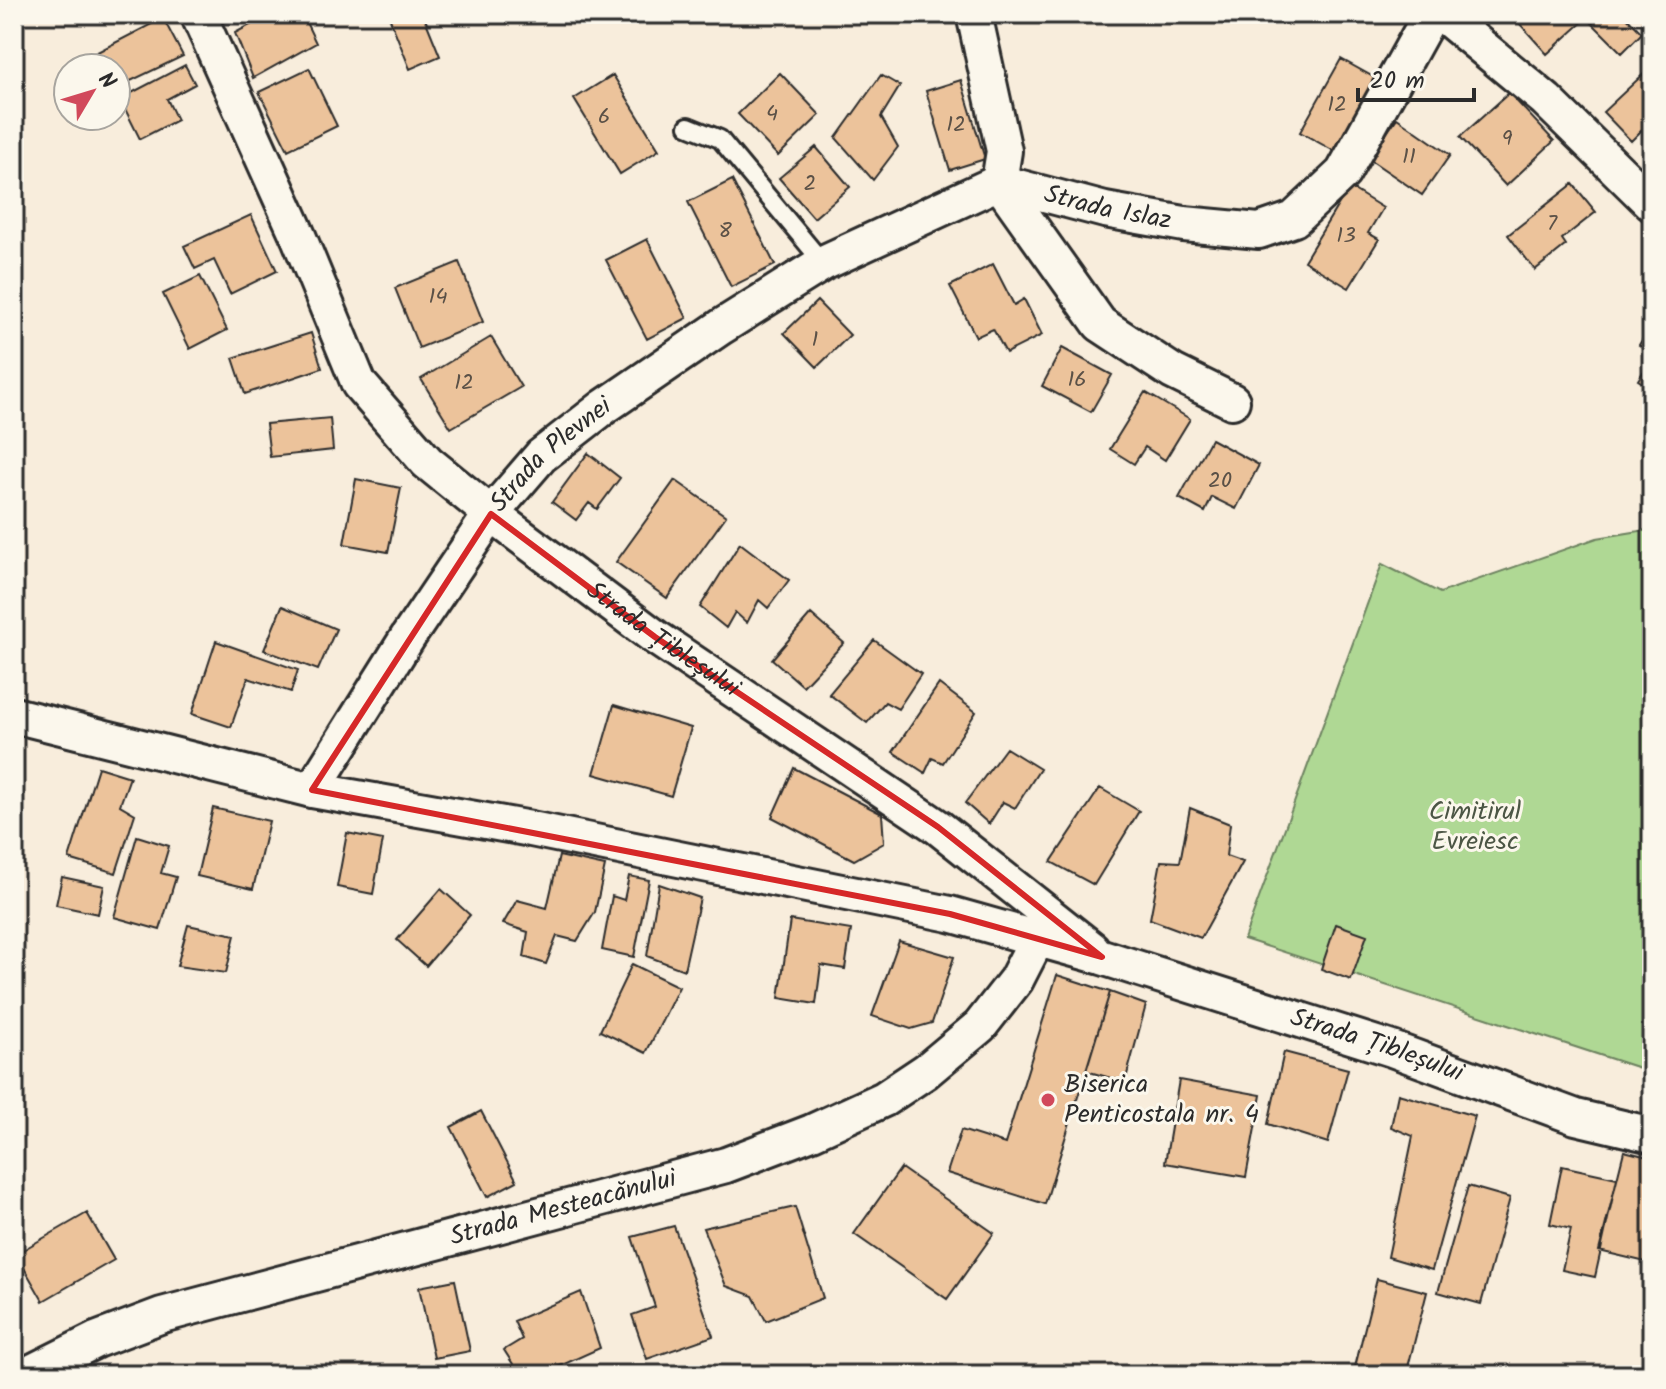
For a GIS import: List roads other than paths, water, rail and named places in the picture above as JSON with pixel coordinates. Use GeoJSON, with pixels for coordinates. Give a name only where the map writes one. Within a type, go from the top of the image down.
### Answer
{"type":"FeatureCollection","features":[{"type":"Feature","properties":{"kind":"street","name":"Strada Plevnei"},"geometry":{"type":"LineString","coordinates":[[198,14],[299,238],[359,384],[427,462],[491,514],[541,456],[604,407],[721,327],[823,263],[999,182]]}},
{"type":"Feature","properties":{"kind":"street"},"geometry":{"type":"LineString","coordinates":[[974,14],[1004,151],[999,182]]}},
{"type":"Feature","properties":{"kind":"street","name":"Strada Islaz"},"geometry":{"type":"LineString","coordinates":[[999,182],[1105,210],[1184,224],[1259,231],[1294,219],[1343,173],[1431,14]]}},
{"type":"Feature","properties":{"kind":"street"},"geometry":{"type":"LineString","coordinates":[[1442,14],[1546,100],[1652,204]]}},
{"type":"Feature","properties":{"kind":"street","name":"Strada Islaz"},"geometry":{"type":"LineString","coordinates":[[999,182],[1100,324],[1173,372],[1232,401]]}},
{"type":"Feature","properties":{"kind":"street"},"geometry":{"type":"LineString","coordinates":[[312,790],[408,637],[491,514]]}},
{"type":"Feature","properties":{"kind":"street","name":"Strada Țibleșului"},"geometry":{"type":"LineString","coordinates":[[491,514],[655,637],[938,827],[1102,957]]}},
{"type":"Feature","properties":{"kind":"street","name":"Strada Țibleșului"},"geometry":{"type":"LineString","coordinates":[[14,715],[312,790],[531,829],[950,914],[1102,957],[1392,1049],[1576,1117],[1652,1135]]}},
{"type":"Feature","properties":{"kind":"street","name":"Strada Mesteacănului"},"geometry":{"type":"LineString","coordinates":[[26,1375],[96,1340],[162,1315],[726,1165],[812,1132],[884,1099],[926,1071],[980,1026],[1016,980],[1037,939]]}},
{"type":"Feature","properties":{"kind":"lane"},"geometry":{"type":"LineString","coordinates":[[688,126],[720,139],[823,263]]}},
{"type":"Feature","properties":{"kind":"place","name":"Biserica Penticostala nr. 4"},"geometry":{"type":"Point","coordinates":[1048,1100]}},
{"type":"Feature","properties":{"kind":"park label","name":"Cimitirul Evreiesc"},"geometry":{"type":"Point","coordinates":[1475,827]}}]}
